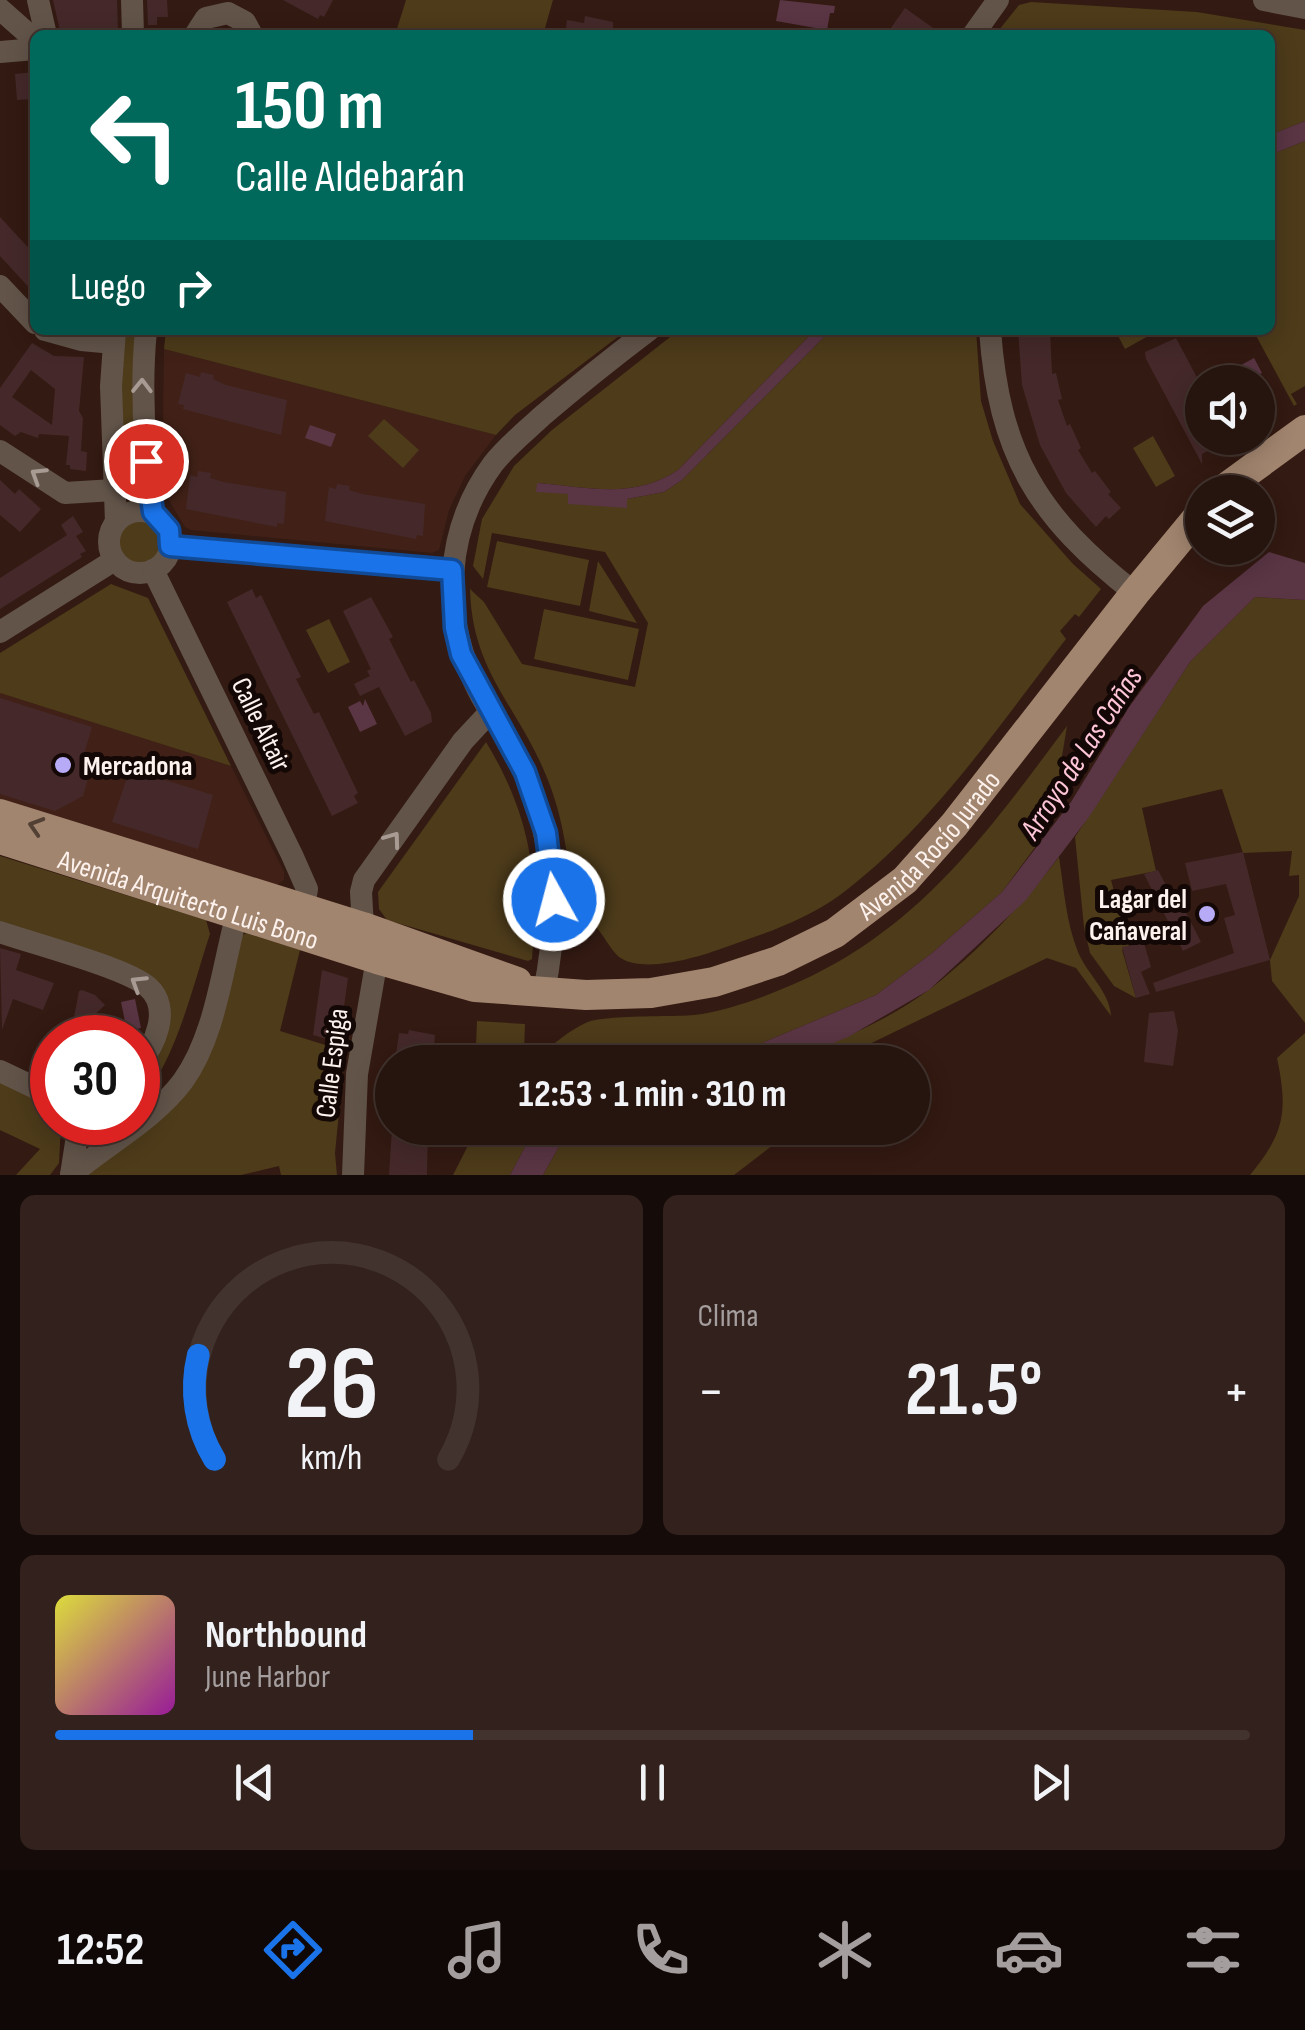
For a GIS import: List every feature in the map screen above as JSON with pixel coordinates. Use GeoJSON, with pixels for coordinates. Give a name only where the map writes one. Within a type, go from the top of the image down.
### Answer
{"type":"FeatureCollection","features":[{"type":"Feature","properties":{"kind":"main road"},"geometry":{"type":"LineString","coordinates":[[1243,475],[1305,430]]}},
{"type":"Feature","properties":{"kind":"main road","name":"Avenida Rocío Jurado"},"geometry":{"type":"LineString","coordinates":[[378,960],[475,987],[586,995],[651,993],[714,982],[778,961],[834,933],[906,880],[954,825],[1185,532]]}},
{"type":"Feature","properties":{"kind":"main road","name":"Avenida Arquitecto Luis Bono"},"geometry":{"type":"LineString","coordinates":[[0,814],[363,927]]}},
{"type":"Feature","properties":{"kind":"main road","name":"Avenida Arquitecto Luis Bono"},"geometry":{"type":"LineString","coordinates":[[0,839],[378,960]]}},
{"type":"Feature","properties":{"kind":"main road","name":"Avenida Rocío Jurado"},"geometry":{"type":"LineString","coordinates":[[363,927],[544,991]]}},
{"type":"Feature","properties":{"kind":"main road","name":"Avenida Rocío Jurado"},"geometry":{"type":"LineString","coordinates":[[378,960],[399,954],[487,979],[508,978]]}},
{"type":"Feature","properties":{"kind":"street"},"geometry":{"type":"LineString","coordinates":[[38,0],[45,30]]}},
{"type":"Feature","properties":{"kind":"street"},"geometry":{"type":"LineString","coordinates":[[132,0],[133,30]]}},
{"type":"Feature","properties":{"kind":"street"},"geometry":{"type":"LineString","coordinates":[[977,30],[998,0]]}},
{"type":"Feature","properties":{"kind":"street"},"geometry":{"type":"LineString","coordinates":[[1264,0],[1305,8]]}},
{"type":"Feature","properties":{"kind":"street"},"geometry":{"type":"LineString","coordinates":[[0,9],[30,36]]}},
{"type":"Feature","properties":{"kind":"street"},"geometry":{"type":"LineString","coordinates":[[198,30],[206,18],[216,13],[245,17]]}},
{"type":"Feature","properties":{"kind":"street"},"geometry":{"type":"LineString","coordinates":[[0,52],[30,49]]}},
{"type":"Feature","properties":{"kind":"street"},"geometry":{"type":"LineString","coordinates":[[0,286],[30,318]]}},
{"type":"Feature","properties":{"kind":"street"},"geometry":{"type":"LineString","coordinates":[[62,335],[80,340],[115,336],[111,386],[116,522],[110,545],[113,561],[126,571],[141,574],[163,562],[170,546],[169,530],[153,512],[146,461],[141,386],[146,335]]}},
{"type":"Feature","properties":{"kind":"street"},"geometry":{"type":"LineString","coordinates":[[544,991],[552,954],[554,900],[546,833],[525,772],[461,654],[455,628],[452,570],[471,500],[494,462],[593,372],[642,335]]}},
{"type":"Feature","properties":{"kind":"street"},"geometry":{"type":"LineString","coordinates":[[990,335],[994,384],[1002,420],[1045,508],[1074,542],[1134,592]]}},
{"type":"Feature","properties":{"kind":"street"},"geometry":{"type":"LineString","coordinates":[[0,451],[65,492],[114,490]]}},
{"type":"Feature","properties":{"kind":"street"},"geometry":{"type":"LineString","coordinates":[[116,522],[138,510],[153,512]]}},
{"type":"Feature","properties":{"kind":"street"},"geometry":{"type":"LineString","coordinates":[[170,546],[452,570]]}},
{"type":"Feature","properties":{"kind":"street"},"geometry":{"type":"LineString","coordinates":[[0,632],[113,561]]}},
{"type":"Feature","properties":{"kind":"street","name":"Calle Altair"},"geometry":{"type":"LineString","coordinates":[[153,570],[299,870],[307,890],[304,908]]}},
{"type":"Feature","properties":{"kind":"street"},"geometry":{"type":"LineString","coordinates":[[363,927],[364,880],[463,742],[490,712]]}},
{"type":"Feature","properties":{"kind":"street"},"geometry":{"type":"LineString","coordinates":[[160,1104],[193,1065],[238,914]]}},
{"type":"Feature","properties":{"kind":"street"},"geometry":{"type":"LineString","coordinates":[[0,932],[114,970],[148,986],[158,1002],[159,1015]]}},
{"type":"Feature","properties":{"kind":"street","name":"Calle Espiga"},"geometry":{"type":"LineString","coordinates":[[353,1175],[357,1074],[378,960]]}},
{"type":"Feature","properties":{"kind":"street"},"geometry":{"type":"LineString","coordinates":[[0,1071],[30,1085]]}},
{"type":"Feature","properties":{"kind":"street"},"geometry":{"type":"LineString","coordinates":[[71,1175],[73,1145]]}},
{"type":"Feature","properties":{"kind":"street"},"geometry":{"type":"LineString","coordinates":[[91,1145],[98,1152]]}},
{"type":"Feature","properties":{"kind":"street"},"geometry":{"type":"LineString","coordinates":[[71,1175],[107,1145]]}},
{"type":"Feature","properties":{"kind":"shaded area"},"geometry":{"type":"Polygon","coordinates":[[[406,0],[553,0],[544,30],[397,30],[406,0]]]}},
{"type":"Feature","properties":{"kind":"shaded area"},"geometry":{"type":"Polygon","coordinates":[[[780,0],[835,6],[827,30],[776,21],[780,0]]]}},
{"type":"Feature","properties":{"kind":"shaded area"},"geometry":{"type":"Polygon","coordinates":[[[1031,2],[1197,12],[1305,30],[1305,121],[1275,133],[1275,30],[999,30],[1019,5],[1031,2]]]}},
{"type":"Feature","properties":{"kind":"shaded area"},"geometry":{"type":"Polygon","coordinates":[[[1305,121],[1305,141],[1275,153],[1275,133],[1305,121]]]}},
{"type":"Feature","properties":{"kind":"shaded area"},"geometry":{"type":"Polygon","coordinates":[[[1305,141],[1305,386],[1291,394],[1297,404],[1294,406],[1256,335],[1275,335],[1275,153],[1305,141]]]}},
{"type":"Feature","properties":{"kind":"shaded area"},"geometry":{"type":"Polygon","coordinates":[[[124,335],[138,335],[136,452],[121,452],[124,335]]]}},
{"type":"Feature","properties":{"kind":"shaded area"},"geometry":{"type":"Polygon","coordinates":[[[165,335],[620,335],[515,415],[496,435],[164,349],[165,335]]]}},
{"type":"Feature","properties":{"kind":"shaded area"},"geometry":{"type":"Polygon","coordinates":[[[673,335],[810,335],[678,470],[627,488],[537,483],[568,494],[568,503],[627,507],[627,499],[664,492],[682,480],[826,335],[976,335],[981,401],[1020,504],[1073,564],[1101,589],[1079,617],[1075,614],[1060,631],[1066,639],[933,808],[840,895],[786,925],[718,950],[658,964],[630,962],[613,951],[596,927],[571,925],[568,867],[558,809],[534,749],[487,665],[473,618],[470,589],[484,602],[522,664],[635,687],[648,623],[605,552],[492,533],[483,579],[473,566],[482,519],[514,466],[552,430],[673,335]]]}},
{"type":"Feature","properties":{"kind":"shaded area"},"geometry":{"type":"Polygon","coordinates":[[[810,335],[826,335],[682,480],[664,492],[627,499],[627,508],[568,504],[568,494],[536,492],[537,483],[627,488],[678,470],[810,335]]]}},
{"type":"Feature","properties":{"kind":"shaded area"},"geometry":{"type":"Polygon","coordinates":[[[1118,335],[1150,335],[1125,349],[1118,335]]]}},
{"type":"Feature","properties":{"kind":"shaded area"},"geometry":{"type":"Polygon","coordinates":[[[164,349],[496,435],[465,476],[449,510],[439,550],[432,553],[191,530],[185,527],[168,499],[163,430],[164,349]]]}},
{"type":"Feature","properties":{"kind":"shaded area"},"geometry":{"type":"Polygon","coordinates":[[[384,419],[419,450],[403,468],[368,436],[384,419]]]}},
{"type":"Feature","properties":{"kind":"shaded area"},"geometry":{"type":"Polygon","coordinates":[[[310,425],[336,434],[331,447],[305,438],[310,425]]]}},
{"type":"Feature","properties":{"kind":"shaded area"},"geometry":{"type":"Polygon","coordinates":[[[1153,436],[1175,476],[1156,487],[1133,448],[1153,436]]]}},
{"type":"Feature","properties":{"kind":"shaded area"},"geometry":{"type":"Polygon","coordinates":[[[140,521],[154,528],[161,542],[154,556],[140,563],[126,556],[119,542],[126,528],[140,521]]]}},
{"type":"Feature","properties":{"kind":"shaded area"},"geometry":{"type":"Polygon","coordinates":[[[497,541],[589,560],[580,606],[487,587],[497,541]]]}},
{"type":"Feature","properties":{"kind":"shaded area"},"geometry":{"type":"Polygon","coordinates":[[[1275,554],[1305,563],[1305,600],[1255,597],[1190,662],[1089,817],[1026,900],[929,990],[828,1045],[757,1045],[876,995],[1002,892],[1071,802],[1129,707],[1203,606],[1253,565],[1275,565],[1275,554]]]}},
{"type":"Feature","properties":{"kind":"shaded area"},"geometry":{"type":"Polygon","coordinates":[[[598,561],[637,623],[589,611],[598,561]]]}},
{"type":"Feature","properties":{"kind":"shaded area"},"geometry":{"type":"Polygon","coordinates":[[[111,584],[148,598],[231,766],[0,693],[0,653],[111,584]]]}},
{"type":"Feature","properties":{"kind":"shaded area"},"geometry":{"type":"Polygon","coordinates":[[[1255,597],[1305,600],[1305,1023],[1272,981],[1270,960],[1299,896],[1299,875],[1289,876],[1292,851],[1243,853],[1222,789],[1142,808],[1156,871],[1111,880],[1129,947],[1122,950],[1136,998],[1114,986],[1090,953],[1084,927],[1075,837],[1190,662],[1255,597]]]}},
{"type":"Feature","properties":{"kind":"shaded area"},"geometry":{"type":"Polygon","coordinates":[[[544,609],[639,629],[628,680],[534,659],[544,609]]]}},
{"type":"Feature","properties":{"kind":"shaded area"},"geometry":{"type":"Polygon","coordinates":[[[329,619],[350,662],[328,673],[306,630],[329,619]]]}},
{"type":"Feature","properties":{"kind":"shaded area"},"geometry":{"type":"Polygon","coordinates":[[[0,693],[231,766],[284,872],[284,880],[277,885],[0,800],[0,693]]]}},
{"type":"Feature","properties":{"kind":"shaded area"},"geometry":{"type":"Polygon","coordinates":[[[365,699],[377,724],[360,732],[348,707],[360,701],[363,706],[365,699]]]}},
{"type":"Feature","properties":{"kind":"shaded area"},"geometry":{"type":"Polygon","coordinates":[[[1067,726],[1053,811],[1036,846],[1002,892],[876,995],[757,1045],[552,1045],[588,1022],[694,1015],[727,1008],[829,967],[909,911],[976,844],[1067,726]]]}},
{"type":"Feature","properties":{"kind":"shaded area"},"geometry":{"type":"Polygon","coordinates":[[[486,742],[513,795],[528,846],[534,928],[532,959],[528,961],[387,920],[379,909],[378,892],[486,742]]]}},
{"type":"Feature","properties":{"kind":"shaded area"},"geometry":{"type":"Polygon","coordinates":[[[0,856],[206,920],[210,934],[182,1022],[160,1071],[160,1027],[167,1012],[79,949],[0,921],[0,856]]]}},
{"type":"Feature","properties":{"kind":"shaded area"},"geometry":{"type":"Polygon","coordinates":[[[1059,857],[1074,941],[1107,999],[1111,1016],[1076,968],[1047,958],[868,1045],[827,1045],[879,1021],[930,989],[965,960],[1059,857]]]}},
{"type":"Feature","properties":{"kind":"shaded area"},"geometry":{"type":"Polygon","coordinates":[[[246,933],[300,950],[280,1031],[345,1051],[335,1153],[337,1175],[281,1175],[279,1166],[241,1175],[82,1175],[117,1145],[160,1145],[160,1109],[170,1100],[229,946],[246,933]]]}},
{"type":"Feature","properties":{"kind":"shaded area"},"geometry":{"type":"Polygon","coordinates":[[[135,999],[138,1015],[124,1015],[121,1002],[135,999]]]}},
{"type":"Feature","properties":{"kind":"shaded area"},"geometry":{"type":"Polygon","coordinates":[[[477,1021],[525,1024],[524,1045],[476,1045],[477,1021]]]}},
{"type":"Feature","properties":{"kind":"shaded area"},"geometry":{"type":"Polygon","coordinates":[[[1305,1033],[1305,1175],[1250,1175],[1271,1146],[1281,1121],[1277,1058],[1305,1033]]]}},
{"type":"Feature","properties":{"kind":"shaded area"},"geometry":{"type":"Polygon","coordinates":[[[0,1081],[30,1094],[30,1144],[0,1130],[0,1081]]]}},
{"type":"Feature","properties":{"kind":"shaded area"},"geometry":{"type":"Polygon","coordinates":[[[32,1145],[60,1145],[59,1163],[50,1175],[16,1175],[40,1149],[32,1145]]]}},
{"type":"Feature","properties":{"kind":"shaded area"},"geometry":{"type":"Polygon","coordinates":[[[468,1145],[526,1145],[510,1175],[453,1175],[468,1145]]]}},
{"type":"Feature","properties":{"kind":"shaded area"},"geometry":{"type":"Polygon","coordinates":[[[526,1145],[560,1145],[543,1175],[510,1175],[526,1145]]]}},
{"type":"Feature","properties":{"kind":"shaded area"},"geometry":{"type":"Polygon","coordinates":[[[560,1145],[773,1145],[734,1175],[543,1175],[560,1145]]]}},
{"type":"Feature","properties":{"kind":"building"},"geometry":{"type":"Polygon","coordinates":[[[53,0],[117,0],[118,30],[60,30],[53,0]]]}},
{"type":"Feature","properties":{"kind":"building"},"geometry":{"type":"Polygon","coordinates":[[[147,0],[167,0],[168,17],[157,17],[157,25],[148,25],[147,0]]]}},
{"type":"Feature","properties":{"kind":"building"},"geometry":{"type":"Polygon","coordinates":[[[283,0],[333,0],[324,17],[320,15],[318,19],[283,0]]]}},
{"type":"Feature","properties":{"kind":"building"},"geometry":{"type":"Polygon","coordinates":[[[905,8],[936,30],[890,30],[905,8]]]}},
{"type":"Feature","properties":{"kind":"building"},"geometry":{"type":"Polygon","coordinates":[[[585,16],[613,22],[613,30],[566,30],[567,20],[584,23],[585,16]]]}},
{"type":"Feature","properties":{"kind":"building"},"geometry":{"type":"Polygon","coordinates":[[[30,72],[30,99],[17,100],[15,74],[30,72]]]}},
{"type":"Feature","properties":{"kind":"building"},"geometry":{"type":"Polygon","coordinates":[[[0,217],[30,250],[30,289],[0,256],[0,217]]]}},
{"type":"Feature","properties":{"kind":"building"},"geometry":{"type":"Polygon","coordinates":[[[1018,335],[1050,335],[1052,374],[1056,373],[1062,399],[1058,400],[1067,426],[1070,424],[1081,448],[1078,450],[1092,473],[1095,471],[1121,508],[1096,527],[1066,493],[1040,445],[1022,385],[1018,335]]]}},
{"type":"Feature","properties":{"kind":"building"},"geometry":{"type":"Polygon","coordinates":[[[1176,338],[1190,365],[1185,365],[1185,432],[1146,359],[1145,352],[1176,338]]]}},
{"type":"Feature","properties":{"kind":"building"},"geometry":{"type":"Polygon","coordinates":[[[32,343],[54,356],[84,357],[79,411],[83,418],[81,451],[87,452],[86,471],[66,465],[69,436],[39,434],[38,438],[21,432],[15,436],[0,425],[0,388],[32,343]],[[31,370],[12,397],[52,425],[55,389],[31,370]]]}},
{"type":"Feature","properties":{"kind":"building"},"geometry":{"type":"Polygon","coordinates":[[[201,372],[214,375],[213,379],[226,385],[287,400],[281,435],[183,409],[184,405],[178,404],[186,373],[200,377],[201,372]]]}},
{"type":"Feature","properties":{"kind":"building"},"geometry":{"type":"Polygon","coordinates":[[[198,471],[211,473],[210,478],[223,482],[286,492],[284,524],[277,523],[277,527],[186,509],[190,475],[197,477],[198,471]]]}},
{"type":"Feature","properties":{"kind":"building"},"geometry":{"type":"Polygon","coordinates":[[[0,480],[15,494],[19,489],[41,509],[20,532],[0,515],[0,480]]]}},
{"type":"Feature","properties":{"kind":"building"},"geometry":{"type":"Polygon","coordinates":[[[337,484],[362,494],[425,504],[423,536],[417,535],[416,539],[325,521],[329,487],[336,489],[337,484]]]}},
{"type":"Feature","properties":{"kind":"building"},"geometry":{"type":"Polygon","coordinates":[[[73,516],[83,532],[76,536],[86,551],[80,554],[82,557],[0,609],[0,578],[67,535],[61,525],[73,516]]]}},
{"type":"Feature","properties":{"kind":"building"},"geometry":{"type":"Polygon","coordinates":[[[252,589],[256,598],[261,595],[301,677],[296,679],[314,714],[319,712],[358,793],[354,796],[358,803],[332,816],[227,602],[252,589]]]}},
{"type":"Feature","properties":{"kind":"building"},"geometry":{"type":"Polygon","coordinates":[[[371,597],[411,682],[414,680],[431,713],[432,722],[405,736],[379,687],[360,696],[354,684],[370,676],[367,671],[371,669],[343,611],[371,597]]]}},
{"type":"Feature","properties":{"kind":"building"},"geometry":{"type":"Polygon","coordinates":[[[0,698],[92,727],[83,757],[93,760],[83,796],[55,811],[0,794],[0,698]]]}},
{"type":"Feature","properties":{"kind":"building"},"geometry":{"type":"Polygon","coordinates":[[[130,769],[213,795],[198,849],[112,822],[130,769]]]}},
{"type":"Feature","properties":{"kind":"building"},"geometry":{"type":"Polygon","coordinates":[[[1243,852],[1270,960],[1156,992],[1153,983],[1234,953],[1224,918],[1235,915],[1226,884],[1192,891],[1185,863],[1243,852]]]}},
{"type":"Feature","properties":{"kind":"building"},"geometry":{"type":"Polygon","coordinates":[[[1158,870],[1171,895],[1176,893],[1201,942],[1183,951],[1144,874],[1158,870]]]}},
{"type":"Feature","properties":{"kind":"building"},"geometry":{"type":"Polygon","coordinates":[[[1144,943],[1151,967],[1141,972],[1150,994],[1136,998],[1122,947],[1144,943]]]}},
{"type":"Feature","properties":{"kind":"building"},"geometry":{"type":"Polygon","coordinates":[[[0,948],[21,954],[16,970],[54,983],[43,1010],[13,999],[2,1030],[0,948]]]}},
{"type":"Feature","properties":{"kind":"building"},"geometry":{"type":"Polygon","coordinates":[[[322,970],[348,978],[339,1043],[313,1035],[322,970]]]}},
{"type":"Feature","properties":{"kind":"building"},"geometry":{"type":"Polygon","coordinates":[[[79,991],[95,995],[105,1005],[94,1015],[74,1015],[79,991]]]}},
{"type":"Feature","properties":{"kind":"building"},"geometry":{"type":"Polygon","coordinates":[[[1174,1011],[1178,1031],[1173,1066],[1144,1062],[1149,1013],[1174,1011]]]}},
{"type":"Feature","properties":{"kind":"building"},"geometry":{"type":"Polygon","coordinates":[[[409,1030],[435,1035],[434,1045],[397,1045],[399,1033],[408,1034],[409,1030]]]}},
{"type":"Feature","properties":{"kind":"building"},"geometry":{"type":"Polygon","coordinates":[[[391,1145],[428,1145],[427,1175],[389,1175],[391,1145]]]}},
{"type":"Feature","properties":{"kind":"place","name":"Mercadona"},"geometry":{"type":"Point","coordinates":[63,765]}},
{"type":"Feature","properties":{"kind":"place","name":"Lagar del Cañaveral"},"geometry":{"type":"Point","coordinates":[1207,914]}},
{"type":"Feature","properties":{"kind":"route"},"geometry":{"type":"LineString","coordinates":[[146,461],[153,512],[169,530],[170,546],[452,570],[455,628],[461,654],[525,772],[546,833],[554,900]]}},
{"type":"Feature","properties":{"kind":"water label","name":"Arroyo de Las Cañas"},"geometry":{"type":"Point","coordinates":[1081,753]}}]}
